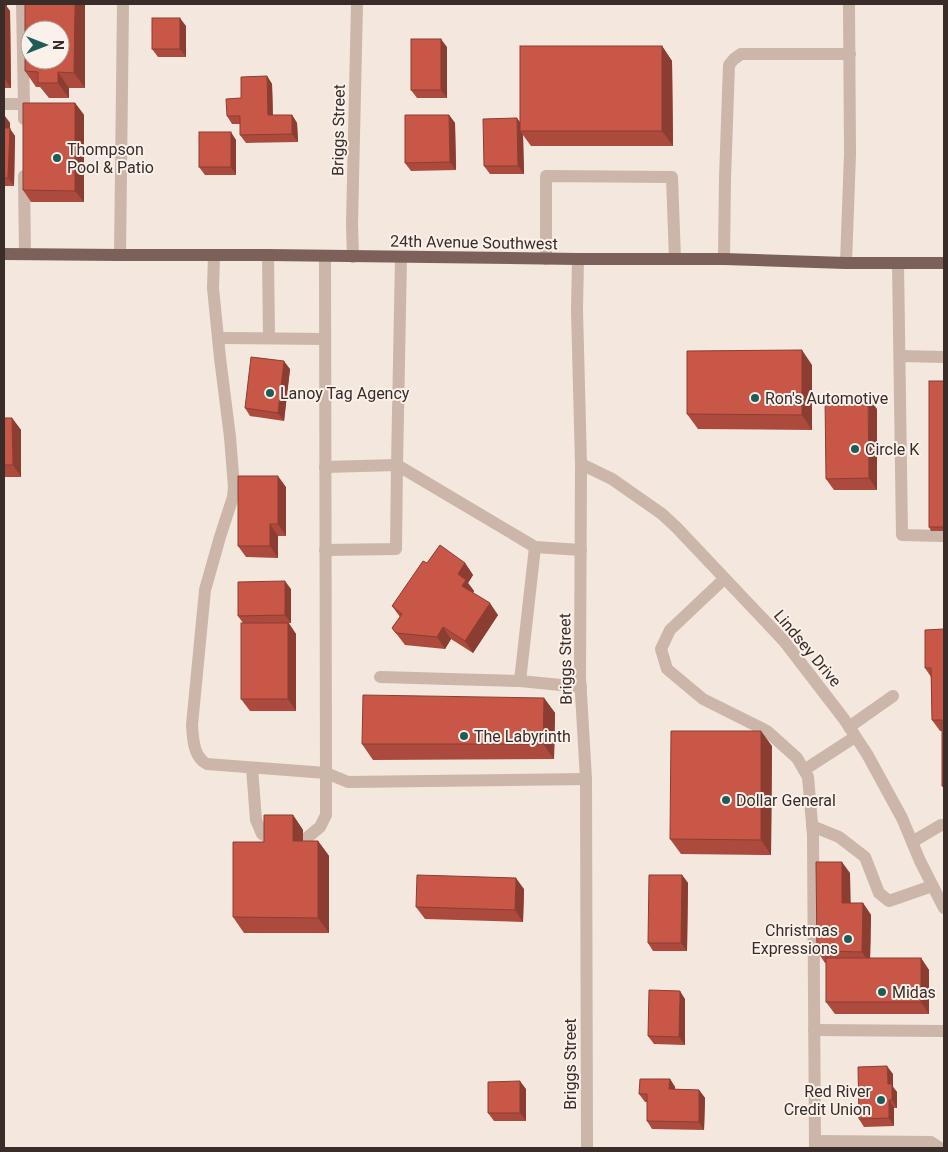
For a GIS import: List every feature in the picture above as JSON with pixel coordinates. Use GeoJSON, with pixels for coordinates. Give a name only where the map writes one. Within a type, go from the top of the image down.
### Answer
{"type":"FeatureCollection","features":[{"type":"Feature","properties":{"kind":"main road","name":"24th Avenue Southwest"},"geometry":{"type":"LineString","coordinates":[[4,254],[578,260],[724,259],[944,263]]}},
{"type":"Feature","properties":{"kind":"street"},"geometry":{"type":"LineString","coordinates":[[22,4],[24,132]]}},
{"type":"Feature","properties":{"kind":"street"},"geometry":{"type":"LineString","coordinates":[[120,256],[124,4]]}},
{"type":"Feature","properties":{"kind":"street","name":"Briggs Street"},"geometry":{"type":"LineString","coordinates":[[353,257],[352,224],[357,4]]}},
{"type":"Feature","properties":{"kind":"street"},"geometry":{"type":"LineString","coordinates":[[846,262],[850,154],[850,4]]}},
{"type":"Feature","properties":{"kind":"street"},"geometry":{"type":"LineString","coordinates":[[724,259],[729,64],[741,54],[850,54]]}},
{"type":"Feature","properties":{"kind":"street"},"geometry":{"type":"LineString","coordinates":[[4,104],[24,104]]}},
{"type":"Feature","properties":{"kind":"street"},"geometry":{"type":"LineString","coordinates":[[24,160],[25,254]]}},
{"type":"Feature","properties":{"kind":"street"},"geometry":{"type":"LineString","coordinates":[[546,259],[546,176],[672,177],[675,259]]}},
{"type":"Feature","properties":{"kind":"street"},"geometry":{"type":"LineString","coordinates":[[214,256],[213,288],[234,487],[233,497],[205,590],[192,724],[194,746],[201,761],[207,764],[326,773],[348,782],[586,779]]}},
{"type":"Feature","properties":{"kind":"street"},"geometry":{"type":"LineString","coordinates":[[268,256],[269,338]]}},
{"type":"Feature","properties":{"kind":"street"},"geometry":{"type":"LineString","coordinates":[[303,841],[320,827],[326,815],[324,257]]}},
{"type":"Feature","properties":{"kind":"street"},"geometry":{"type":"LineString","coordinates":[[325,550],[396,550],[401,258]]}},
{"type":"Feature","properties":{"kind":"street","name":"Briggs Street"},"geometry":{"type":"LineString","coordinates":[[578,260],[577,310],[581,464],[581,687],[586,779],[587,1148]]}},
{"type":"Feature","properties":{"kind":"street"},"geometry":{"type":"LineString","coordinates":[[898,263],[902,535],[944,536]]}},
{"type":"Feature","properties":{"kind":"street"},"geometry":{"type":"LineString","coordinates":[[218,338],[324,339]]}},
{"type":"Feature","properties":{"kind":"street"},"geometry":{"type":"LineString","coordinates":[[900,356],[944,357]]}},
{"type":"Feature","properties":{"kind":"street","name":"Lindsey Drive"},"geometry":{"type":"LineString","coordinates":[[581,464],[612,480],[662,514],[784,641],[826,695],[867,754],[898,811],[944,908]]}},
{"type":"Feature","properties":{"kind":"street"},"geometry":{"type":"LineString","coordinates":[[325,467],[398,465],[535,547],[581,550]]}},
{"type":"Feature","properties":{"kind":"street"},"geometry":{"type":"LineString","coordinates":[[520,682],[535,547]]}},
{"type":"Feature","properties":{"kind":"street"},"geometry":{"type":"LineString","coordinates":[[724,579],[670,630],[661,649],[667,669],[703,699],[767,731],[797,758],[808,777],[812,826],[815,1145],[931,1142],[940,1148]]}},
{"type":"Feature","properties":{"kind":"street"},"geometry":{"type":"LineString","coordinates":[[380,677],[520,682],[581,687]]}},
{"type":"Feature","properties":{"kind":"street"},"geometry":{"type":"LineString","coordinates":[[804,770],[893,696]]}},
{"type":"Feature","properties":{"kind":"street"},"geometry":{"type":"LineString","coordinates":[[252,768],[256,820],[262,834],[275,842]]}},
{"type":"Feature","properties":{"kind":"street"},"geometry":{"type":"LineString","coordinates":[[912,842],[944,825]]}},
{"type":"Feature","properties":{"kind":"street"},"geometry":{"type":"LineString","coordinates":[[812,826],[839,837],[866,857],[879,893],[888,902],[932,886]]}},
{"type":"Feature","properties":{"kind":"street"},"geometry":{"type":"LineString","coordinates":[[814,1030],[944,1030]]}},
{"type":"Feature","properties":{"kind":"building"},"geometry":{"type":"Polygon","coordinates":[[[25,4],[75,4],[74,73],[58,72],[58,83],[38,83],[38,72],[25,70],[70,70],[70,20],[25,20],[25,4]]]}},
{"type":"Feature","properties":{"kind":"building"},"geometry":{"type":"Polygon","coordinates":[[[152,18],[180,18],[180,49],[152,49],[152,18]]]}},
{"type":"Feature","properties":{"kind":"building"},"geometry":{"type":"Polygon","coordinates":[[[411,39],[441,39],[441,90],[411,90],[411,39]]]}},
{"type":"Feature","properties":{"kind":"building"},"geometry":{"type":"Polygon","coordinates":[[[520,46],[662,46],[662,131],[520,131],[520,46]]]}},
{"type":"Feature","properties":{"kind":"building"},"geometry":{"type":"Polygon","coordinates":[[[267,76],[268,115],[292,115],[292,134],[240,135],[240,116],[227,116],[226,99],[241,98],[241,77],[267,76]]]}},
{"type":"Feature","properties":{"kind":"building","name":"Thompson Pool & Patio"},"geometry":{"type":"Polygon","coordinates":[[[23,103],[75,103],[75,191],[23,190],[23,103]]]}},
{"type":"Feature","properties":{"kind":"building"},"geometry":{"type":"Polygon","coordinates":[[[405,115],[449,115],[450,162],[405,163],[405,115]]]}},
{"type":"Feature","properties":{"kind":"building"},"geometry":{"type":"Polygon","coordinates":[[[517,118],[518,166],[484,166],[483,119],[517,118]]]}},
{"type":"Feature","properties":{"kind":"building"},"geometry":{"type":"Polygon","coordinates":[[[4,128],[10,128],[8,178],[4,178],[4,128]]]}},
{"type":"Feature","properties":{"kind":"building"},"geometry":{"type":"Polygon","coordinates":[[[199,132],[231,132],[231,167],[199,167],[199,132]]]}},
{"type":"Feature","properties":{"kind":"building","name":"Ron's Automotive"},"geometry":{"type":"Polygon","coordinates":[[[802,350],[802,415],[687,414],[687,351],[802,350]]]}},
{"type":"Feature","properties":{"kind":"building","name":"Lanoy Tag Agency"},"geometry":{"type":"Polygon","coordinates":[[[251,357],[284,361],[278,413],[245,408],[251,357]]]}},
{"type":"Feature","properties":{"kind":"building"},"geometry":{"type":"Polygon","coordinates":[[[929,381],[944,381],[944,527],[929,527],[929,381]]]}},
{"type":"Feature","properties":{"kind":"building","name":"Circle K"},"geometry":{"type":"Polygon","coordinates":[[[825,397],[868,397],[869,478],[826,479],[825,397]]]}},
{"type":"Feature","properties":{"kind":"building"},"geometry":{"type":"Polygon","coordinates":[[[4,418],[12,418],[13,465],[4,465],[4,418]]]}},
{"type":"Feature","properties":{"kind":"building"},"geometry":{"type":"Polygon","coordinates":[[[238,476],[278,476],[278,524],[270,524],[270,546],[238,546],[238,476]]]}},
{"type":"Feature","properties":{"kind":"building"},"geometry":{"type":"Polygon","coordinates":[[[440,545],[465,563],[458,574],[466,580],[462,586],[490,603],[465,641],[443,627],[437,637],[396,633],[392,628],[402,614],[392,606],[423,561],[427,563],[440,545]]]}},
{"type":"Feature","properties":{"kind":"building"},"geometry":{"type":"Polygon","coordinates":[[[285,581],[285,615],[238,616],[238,582],[285,581]]]}},
{"type":"Feature","properties":{"kind":"building"},"geometry":{"type":"Polygon","coordinates":[[[241,623],[288,623],[288,699],[241,699],[241,623]]]}},
{"type":"Feature","properties":{"kind":"building"},"geometry":{"type":"Polygon","coordinates":[[[944,629],[944,786],[942,786],[942,720],[932,720],[931,668],[925,668],[925,630],[944,629]]]}},
{"type":"Feature","properties":{"kind":"building","name":"The Labyrinth"},"geometry":{"type":"Polygon","coordinates":[[[363,695],[544,698],[543,744],[362,744],[363,695]]]}},
{"type":"Feature","properties":{"kind":"building","name":"Dollar General"},"geometry":{"type":"Polygon","coordinates":[[[671,731],[761,731],[761,840],[670,839],[671,731]]]}},
{"type":"Feature","properties":{"kind":"building"},"geometry":{"type":"Polygon","coordinates":[[[264,815],[293,815],[293,841],[318,841],[318,918],[233,917],[233,842],[264,842],[264,815]]]}},
{"type":"Feature","properties":{"kind":"building","name":"Christmas Expressions"},"geometry":{"type":"Polygon","coordinates":[[[816,862],[842,862],[842,903],[863,903],[862,952],[817,951],[816,862]]]}},
{"type":"Feature","properties":{"kind":"building"},"geometry":{"type":"Polygon","coordinates":[[[417,875],[516,878],[515,910],[416,907],[417,875]]]}},
{"type":"Feature","properties":{"kind":"building"},"geometry":{"type":"Polygon","coordinates":[[[649,875],[682,875],[681,943],[648,943],[649,875]]]}},
{"type":"Feature","properties":{"kind":"building","name":"Midas"},"geometry":{"type":"Polygon","coordinates":[[[826,958],[921,958],[921,1002],[826,1002],[826,958]]]}},
{"type":"Feature","properties":{"kind":"building"},"geometry":{"type":"Polygon","coordinates":[[[649,990],[680,991],[679,1037],[648,1036],[649,990]]]}},
{"type":"Feature","properties":{"kind":"building","name":"Red River Credit Union"},"geometry":{"type":"Polygon","coordinates":[[[887,1066],[888,1084],[892,1084],[892,1100],[889,1100],[889,1118],[859,1119],[858,1067],[887,1066]]]}},
{"type":"Feature","properties":{"kind":"building"},"geometry":{"type":"Polygon","coordinates":[[[640,1079],[670,1079],[669,1089],[699,1090],[699,1122],[647,1121],[647,1094],[639,1094],[640,1079]]]}},
{"type":"Feature","properties":{"kind":"building"},"geometry":{"type":"Polygon","coordinates":[[[520,1081],[520,1113],[488,1113],[488,1082],[520,1081]]]}},
{"type":"Feature","properties":{"kind":"place","name":"Thompson Pool & Patio"},"geometry":{"type":"Point","coordinates":[57,158]}},
{"type":"Feature","properties":{"kind":"place","name":"Lanoy Tag Agency"},"geometry":{"type":"Point","coordinates":[270,393]}},
{"type":"Feature","properties":{"kind":"place","name":"Ron's Automotive"},"geometry":{"type":"Point","coordinates":[755,398]}},
{"type":"Feature","properties":{"kind":"place","name":"Circle K"},"geometry":{"type":"Point","coordinates":[855,449]}},
{"type":"Feature","properties":{"kind":"place","name":"The Labyrinth"},"geometry":{"type":"Point","coordinates":[464,736]}},
{"type":"Feature","properties":{"kind":"place","name":"Dollar General"},"geometry":{"type":"Point","coordinates":[726,800]}},
{"type":"Feature","properties":{"kind":"place","name":"Christmas Expressions"},"geometry":{"type":"Point","coordinates":[848,939]}},
{"type":"Feature","properties":{"kind":"place","name":"Midas"},"geometry":{"type":"Point","coordinates":[882,992]}},
{"type":"Feature","properties":{"kind":"place","name":"Red River Credit Union"},"geometry":{"type":"Point","coordinates":[881,1100]}}]}
